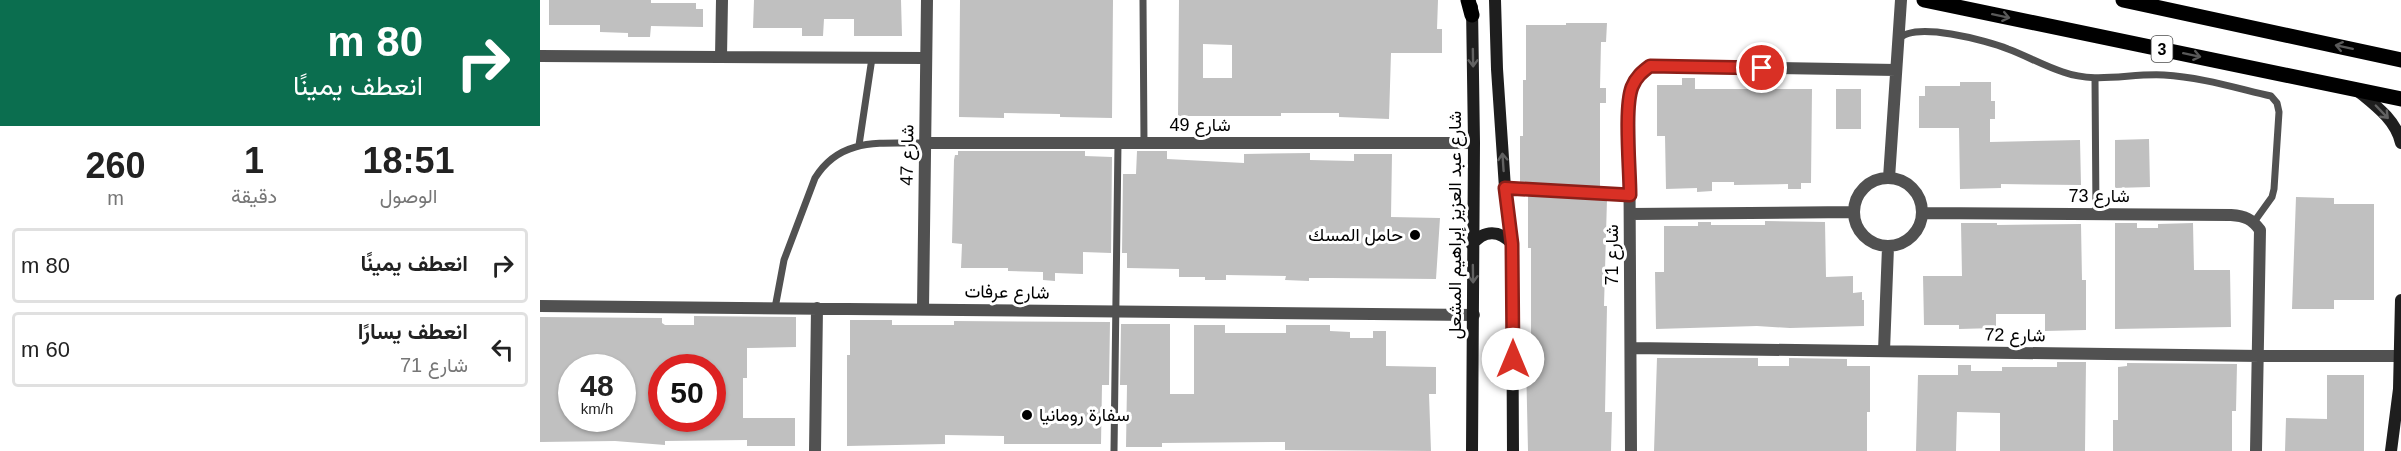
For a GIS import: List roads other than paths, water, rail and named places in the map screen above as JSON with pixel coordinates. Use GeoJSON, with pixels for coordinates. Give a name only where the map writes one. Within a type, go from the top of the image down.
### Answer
{"type":"FeatureCollection","features":[{"type":"Feature","properties":{"kind":"main road"},"geometry":{"type":"LineString","coordinates":[[1495,0],[1505,188],[1512,244],[1513,451]]}},
{"type":"Feature","properties":{"kind":"main road","name":"3"},"geometry":{"type":"LineString","coordinates":[[1924,0],[2401,99]]}},
{"type":"Feature","properties":{"kind":"main road","name":"3"},"geometry":{"type":"LineString","coordinates":[[2123,0],[2401,60]]}},
{"type":"Feature","properties":{"kind":"main road","name":"شارع عبد العزيز إبراهيم المشعل"},"geometry":{"type":"LineString","coordinates":[[1471,5],[1474,143],[1472,451]]}},
{"type":"Feature","properties":{"kind":"main road"},"geometry":{"type":"LineString","coordinates":[[2355,88],[2385,113],[2399,134],[2401,143]]}},
{"type":"Feature","properties":{"kind":"main road"},"geometry":{"type":"LineString","coordinates":[[1473,245],[1483,234],[1491,233],[1500,234],[1512,244]]}},
{"type":"Feature","properties":{"kind":"main road"},"geometry":{"type":"LineString","coordinates":[[2391,451],[2391,435],[2399,389],[2401,300]]}},
{"type":"Feature","properties":{"kind":"main road"},"geometry":{"type":"LineString","coordinates":[[2391,435],[2401,422]]}},
{"type":"Feature","properties":{"kind":"street"},"geometry":{"type":"LineString","coordinates":[[721,57],[723,0]]}},
{"type":"Feature","properties":{"kind":"street","name":"شارع 47"},"geometry":{"type":"LineString","coordinates":[[923,309],[927,0]]}},
{"type":"Feature","properties":{"kind":"street"},"geometry":{"type":"LineString","coordinates":[[1889,178],[1901,0]]}},
{"type":"Feature","properties":{"kind":"street"},"geometry":{"type":"LineString","coordinates":[[540,56],[925,58]]}},
{"type":"Feature","properties":{"kind":"street","name":"شارع 71"},"geometry":{"type":"LineString","coordinates":[[1631,451],[1629,98],[1635,79],[1650,66],[1896,70]]}},
{"type":"Feature","properties":{"kind":"street","name":"شارع 49"},"geometry":{"type":"LineString","coordinates":[[926,143],[1474,143]]}},
{"type":"Feature","properties":{"kind":"street"},"geometry":{"type":"LineString","coordinates":[[1889,178],[1902,181],[1914,188],[1921,200],[1923,213],[1921,226],[1913,237],[1902,245],[1888,247],[1875,244],[1863,237],[1856,225],[1853,212],[1857,198],[1864,187],[1876,180],[1889,178]]}},
{"type":"Feature","properties":{"kind":"street"},"geometry":{"type":"LineString","coordinates":[[1630,214],[1853,212]]}},
{"type":"Feature","properties":{"kind":"street","name":"شارع 73"},"geometry":{"type":"LineString","coordinates":[[1923,213],[2231,215],[2245,216],[2254,222]]}},
{"type":"Feature","properties":{"kind":"street"},"geometry":{"type":"LineString","coordinates":[[2254,222],[2260,230],[2260,356],[2256,451]]}},
{"type":"Feature","properties":{"kind":"street"},"geometry":{"type":"LineString","coordinates":[[1884,351],[1888,247]]}},
{"type":"Feature","properties":{"kind":"street","name":"شارع عرفات"},"geometry":{"type":"LineString","coordinates":[[540,306],[1473,315]]}},
{"type":"Feature","properties":{"kind":"street"},"geometry":{"type":"LineString","coordinates":[[815,451],[817,308]]}},
{"type":"Feature","properties":{"kind":"street","name":"شارع 72"},"geometry":{"type":"LineString","coordinates":[[1631,348],[2399,356]]}},
{"type":"Feature","properties":{"kind":"lane"},"geometry":{"type":"LineString","coordinates":[[1143,0],[1144,143]]}},
{"type":"Feature","properties":{"kind":"lane"},"geometry":{"type":"LineString","coordinates":[[1898,40],[1915,33],[1941,33],[2009,49],[2066,73],[2095,78],[2180,76],[2271,96],[2277,103],[2279,112],[2274,189],[2272,197],[2254,222]]}},
{"type":"Feature","properties":{"kind":"lane"},"geometry":{"type":"LineString","coordinates":[[858,145],[872,58]]}},
{"type":"Feature","properties":{"kind":"lane"},"geometry":{"type":"LineString","coordinates":[[2095,78],[2096,214]]}},
{"type":"Feature","properties":{"kind":"lane"},"geometry":{"type":"LineString","coordinates":[[775,308],[784,260],[815,178],[822,166],[845,149],[858,145],[926,143]]}},
{"type":"Feature","properties":{"kind":"lane"},"geometry":{"type":"LineString","coordinates":[[1114,451],[1118,143]]}},
{"type":"Feature","properties":{"kind":"lane"},"geometry":{"type":"LineString","coordinates":[[1505,188],[1630,195]]}},
{"type":"Feature","properties":{"kind":"place","name":"حامل المسك"},"geometry":{"type":"Point","coordinates":[1415,235]}},
{"type":"Feature","properties":{"kind":"place","name":"سفارة رومانيا"},"geometry":{"type":"Point","coordinates":[1027,415]}}]}
